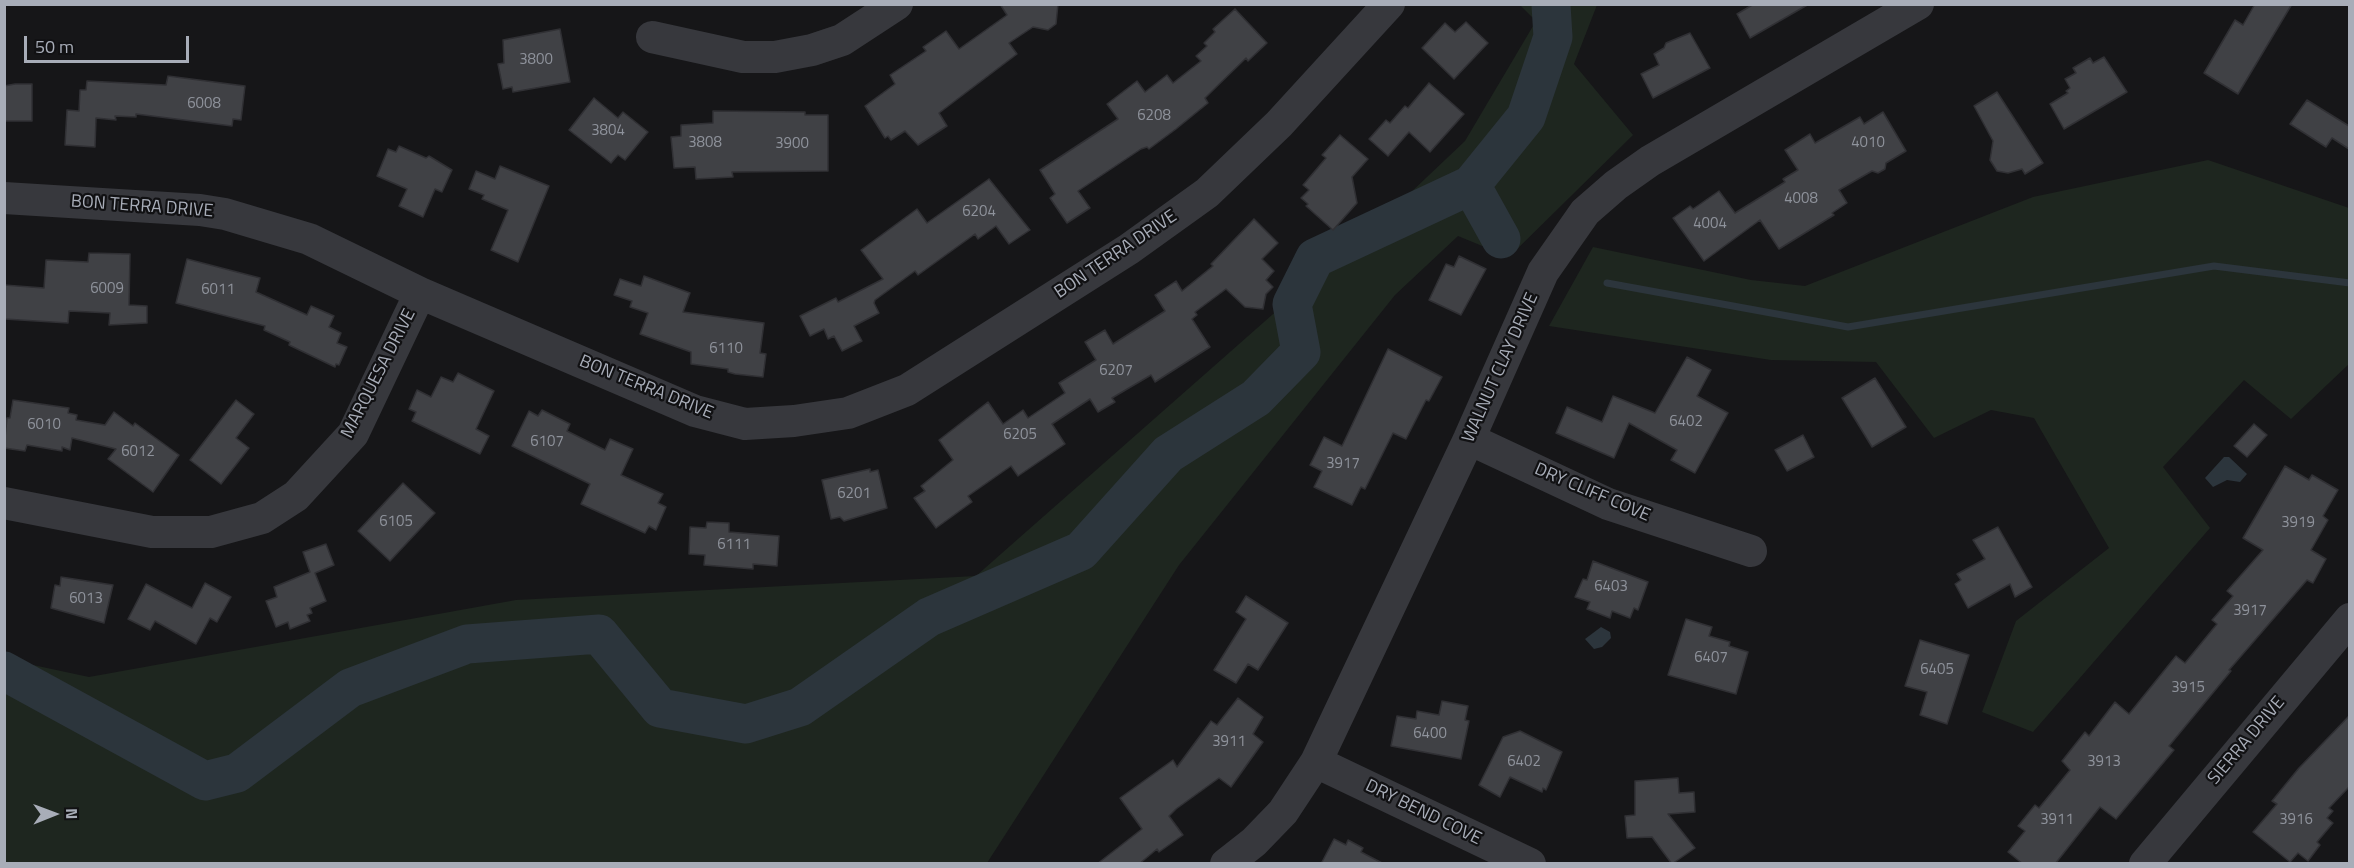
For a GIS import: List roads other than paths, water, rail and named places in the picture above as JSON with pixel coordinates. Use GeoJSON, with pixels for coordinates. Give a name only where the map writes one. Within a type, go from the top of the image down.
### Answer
{"type":"FeatureCollection","features":[{"type":"Feature","properties":{"kind":"street"},"geometry":{"type":"LineString","coordinates":[[652,37],[742,57],[775,57],[812,50],[842,40],[897,4]]}},
{"type":"Feature","properties":{"kind":"street","name":"BON TERRA DRIVE"},"geometry":{"type":"LineString","coordinates":[[4,198],[200,210],[225,214],[309,238],[420,293],[695,411],[745,424],[794,421],[848,413],[907,390],[1129,249],[1207,193],[1279,124],[1389,4]]}},
{"type":"Feature","properties":{"kind":"street","name":"WALNUT CLAY DRIVE"},"geometry":{"type":"LineString","coordinates":[[1226,864],[1254,842],[1284,812],[1316,762],[1469,440],[1543,272],[1584,212],[1650,161],[1918,4]]}},
{"type":"Feature","properties":{"kind":"street","name":"MARQUESA DRIVE"},"geometry":{"type":"LineString","coordinates":[[4,503],[152,532],[211,532],[262,518],[296,496],[353,434],[420,293]]}},
{"type":"Feature","properties":{"kind":"street","name":"DRY CLIFF COVE"},"geometry":{"type":"LineString","coordinates":[[1469,440],[1608,504],[1751,551]]}},
{"type":"Feature","properties":{"kind":"street","name":"SIERRA DRIVE"},"geometry":{"type":"LineString","coordinates":[[2145,864],[2349,619]]}},
{"type":"Feature","properties":{"kind":"street","name":"DRY BEND COVE"},"geometry":{"type":"LineString","coordinates":[[1316,762],[1530,864]]}},
{"type":"Feature","properties":{"kind":"waterway"},"geometry":{"type":"LineString","coordinates":[[1471,185],[1526,117],[1553,37],[1551,5]]}},
{"type":"Feature","properties":{"kind":"waterway"},"geometry":{"type":"LineString","coordinates":[[4,671],[205,781],[237,773],[350,688],[467,644],[599,634],[660,708],[746,724],[800,707],[929,617],[1081,551],[1168,454],[1256,398],[1301,352],[1292,304],[1315,258],[1471,185],[1501,239]]}},
{"type":"Feature","properties":{"kind":"waterway"},"geometry":{"type":"LineString","coordinates":[[1607,283],[1848,327],[2214,266],[2350,283]]}}]}
